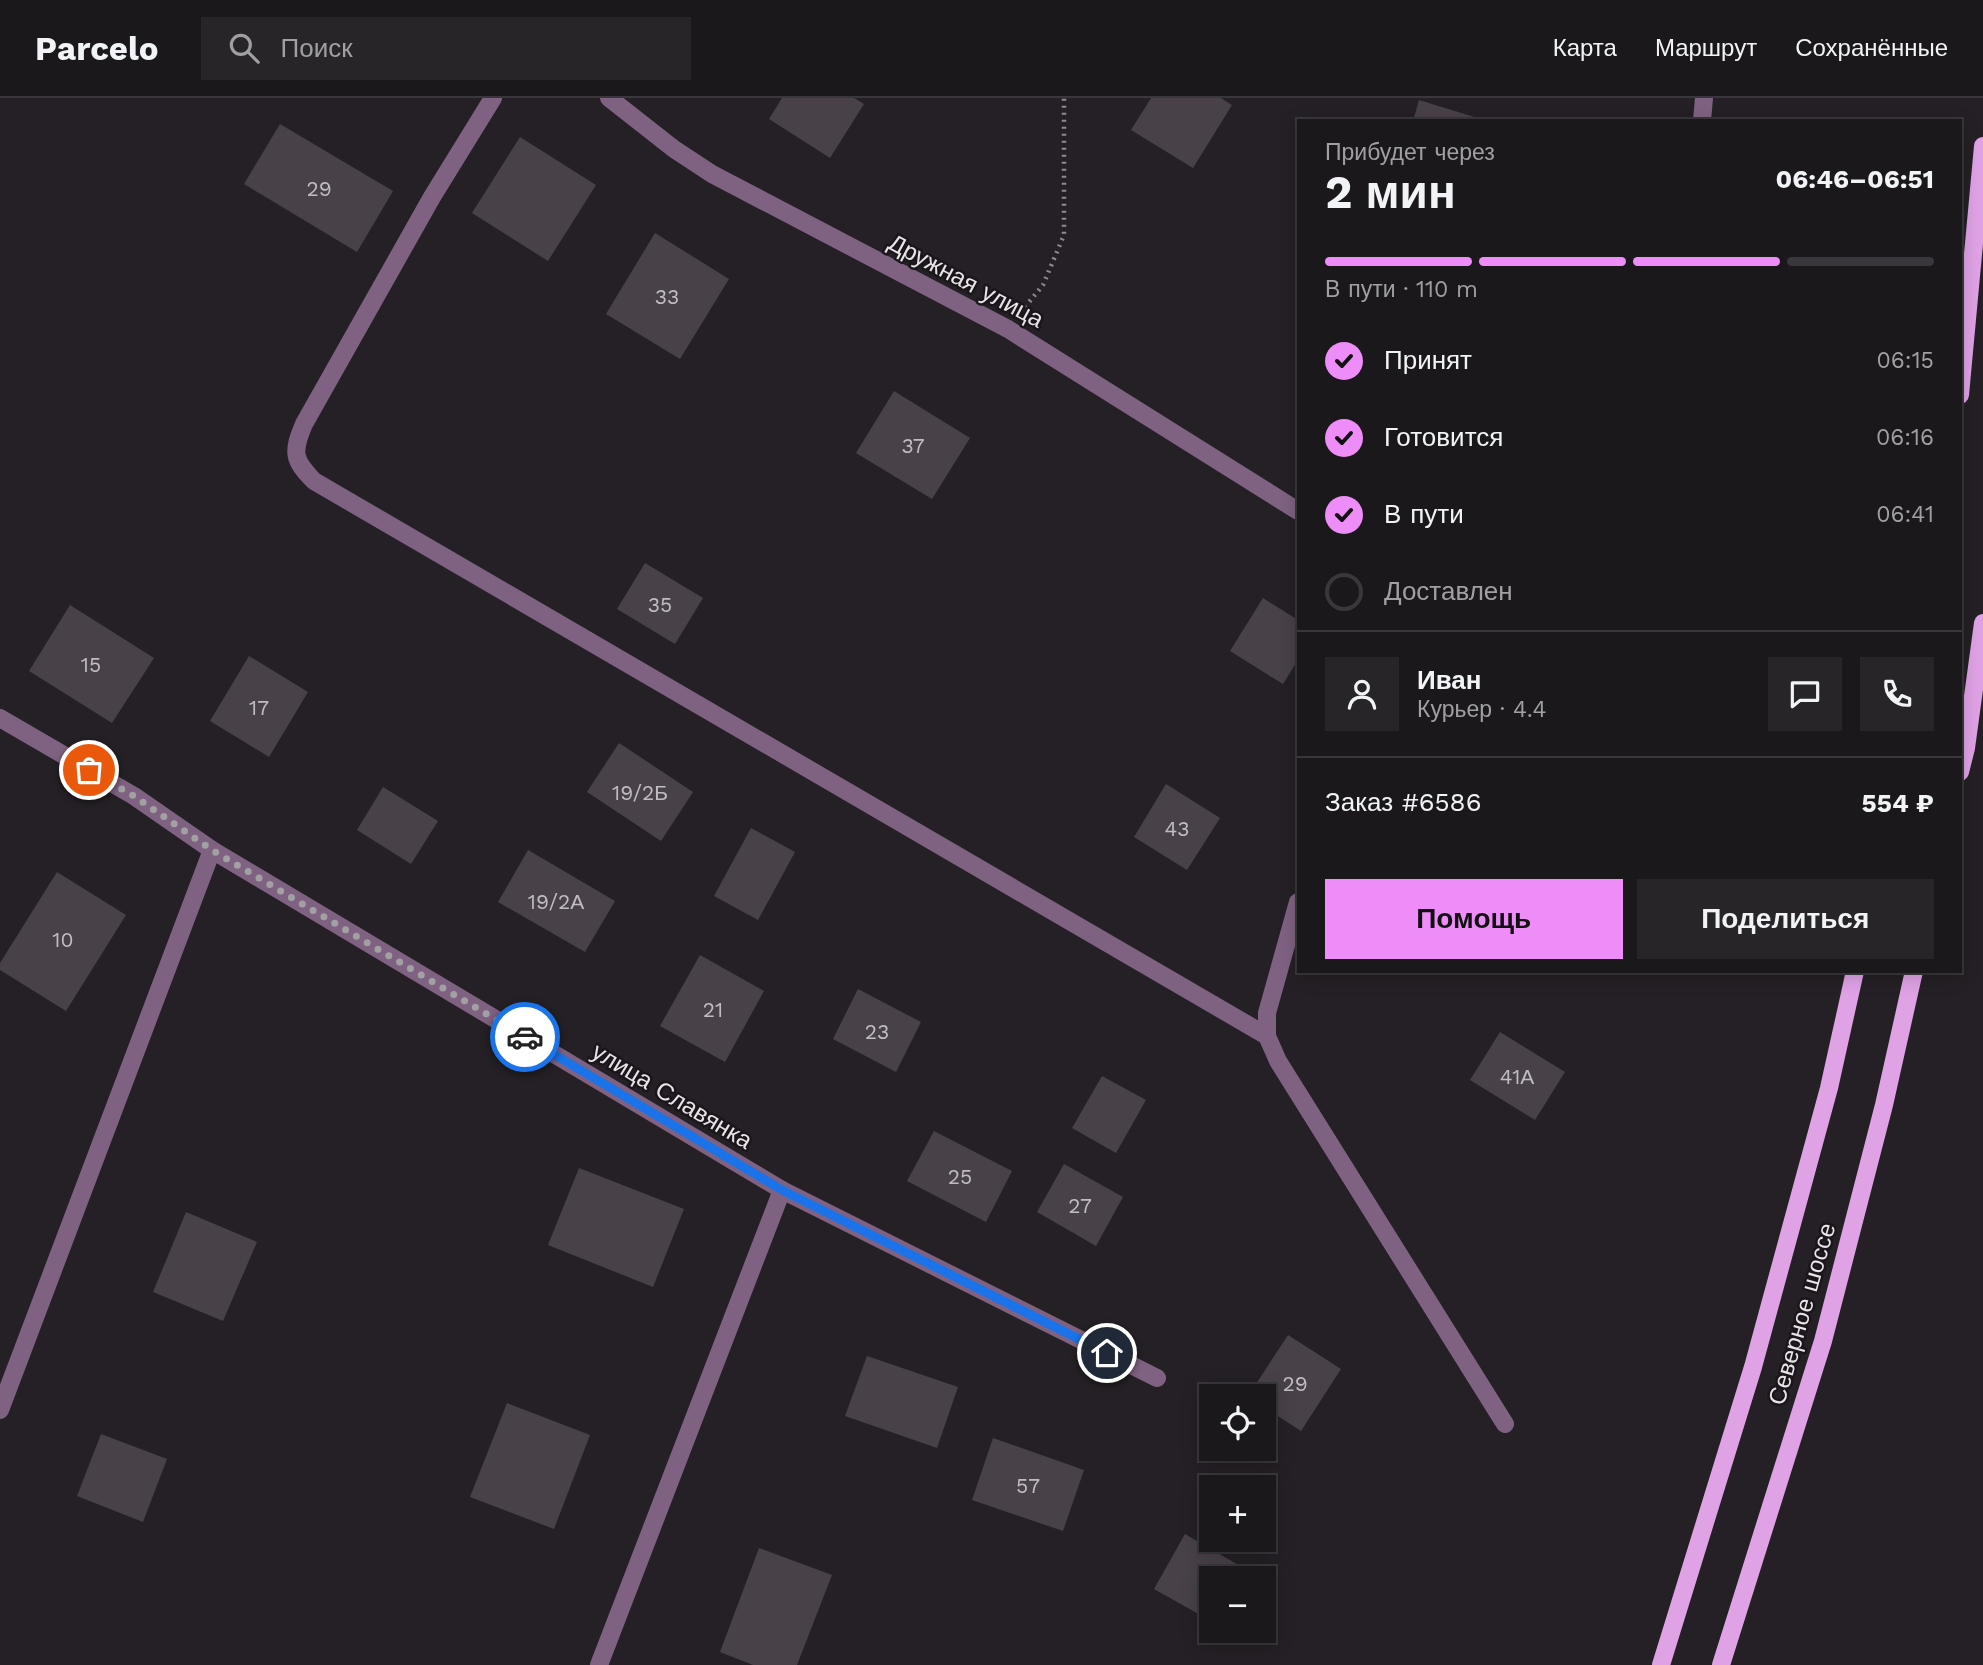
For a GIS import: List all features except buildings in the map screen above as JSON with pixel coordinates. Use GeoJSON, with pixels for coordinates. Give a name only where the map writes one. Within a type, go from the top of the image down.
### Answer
{"type":"FeatureCollection","features":[{"type":"Feature","properties":{"kind":"main road"},"geometry":{"type":"LineString","coordinates":[[1962,374],[1983,146]]}},
{"type":"Feature","properties":{"kind":"main road"},"geometry":{"type":"LineString","coordinates":[[1962,764],[1983,623]]}},
{"type":"Feature","properties":{"kind":"main road","name":"Северное шоссе"},"geometry":{"type":"LineString","coordinates":[[1661,1665],[1753,1367],[1829,1088],[1855,973]]}},
{"type":"Feature","properties":{"kind":"main road","name":"Северное шоссе"},"geometry":{"type":"LineString","coordinates":[[1721,1665],[1824,1341],[1884,1105],[1914,973]]}},
{"type":"Feature","properties":{"kind":"street"},"geometry":{"type":"LineString","coordinates":[[493,98],[432,197],[304,424],[295,445],[298,465],[314,481],[1267,1036]]}},
{"type":"Feature","properties":{"kind":"street","name":"Дружная улица"},"geometry":{"type":"LineString","coordinates":[[609,98],[674,149],[712,174],[1008,329],[1297,511]]}},
{"type":"Feature","properties":{"kind":"street"},"geometry":{"type":"LineString","coordinates":[[1702,119],[1704,98]]}},
{"type":"Feature","properties":{"kind":"street","name":"улица Славянка"},"geometry":{"type":"LineString","coordinates":[[0,718],[134,796],[212,850],[782,1190],[1157,1378]]}},
{"type":"Feature","properties":{"kind":"street"},"geometry":{"type":"LineString","coordinates":[[0,1410],[212,850]]}},
{"type":"Feature","properties":{"kind":"street"},"geometry":{"type":"LineString","coordinates":[[1297,906],[1267,1013],[1267,1036],[1286,1073],[1505,1424]]}},
{"type":"Feature","properties":{"kind":"street"},"geometry":{"type":"LineString","coordinates":[[599,1665],[782,1190]]}},
{"type":"Feature","properties":{"kind":"path"},"geometry":{"type":"LineString","coordinates":[[1008,329],[1043,285],[1063,235],[1064,98]]}},
{"type":"Feature","properties":{"kind":"way so far"},"geometry":{"type":"LineString","coordinates":[[89,770],[134,796],[212,850],[525,1037]]}},
{"type":"Feature","properties":{"kind":"route"},"geometry":{"type":"LineString","coordinates":[[525,1037],[782,1190],[1107,1353]]}}]}
